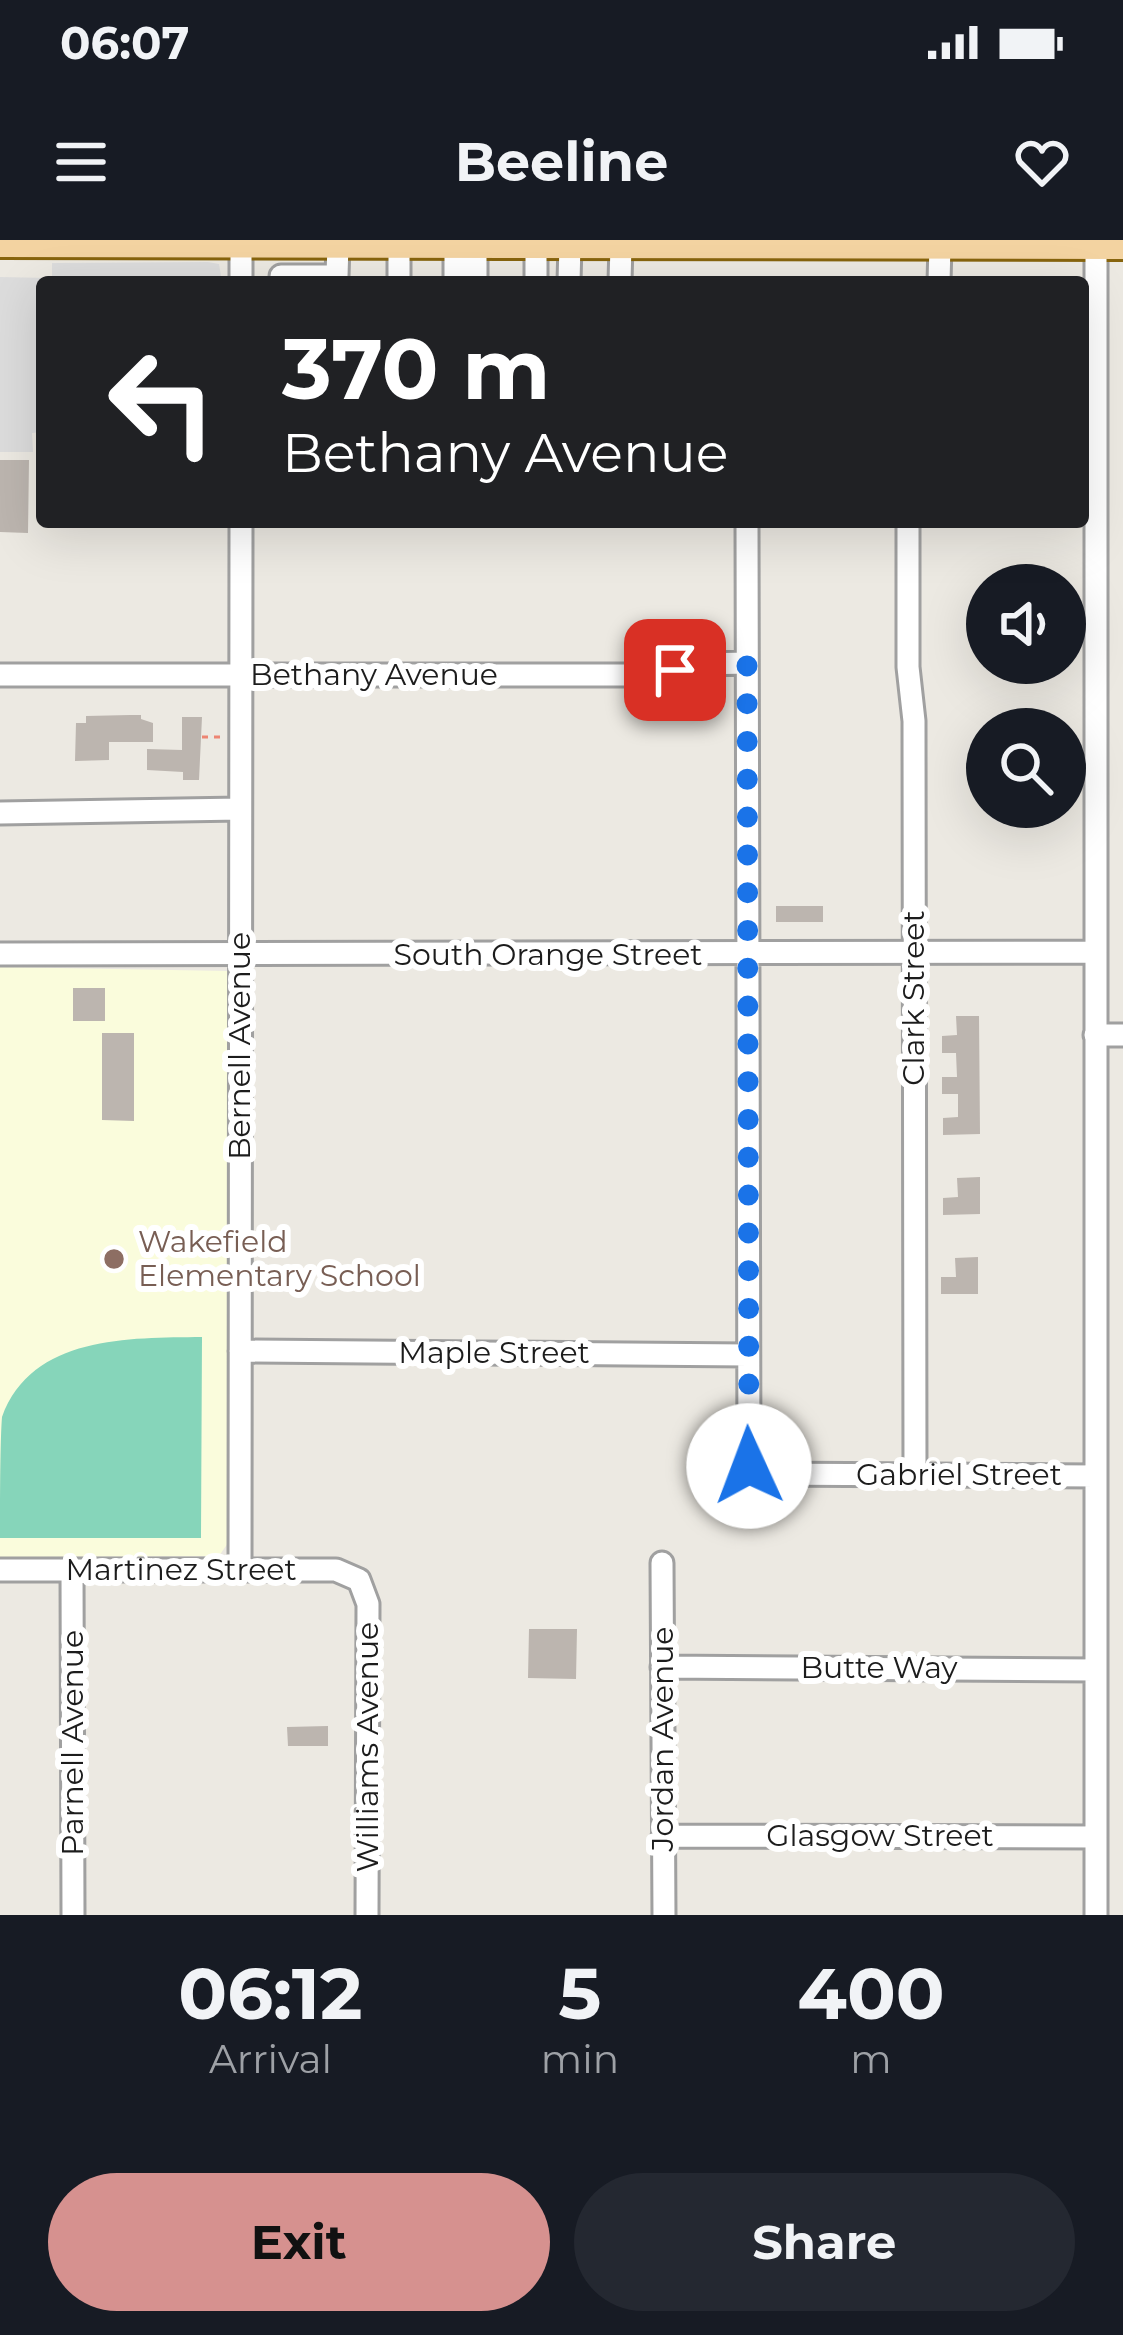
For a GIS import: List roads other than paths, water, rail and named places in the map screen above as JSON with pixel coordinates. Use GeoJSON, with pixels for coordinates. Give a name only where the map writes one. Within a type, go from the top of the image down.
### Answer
{"type":"FeatureCollection","features":[{"type":"Feature","properties":{"kind":"main road"},"geometry":{"type":"LineString","coordinates":[[0,245],[1095,243],[1123,247]]}},
{"type":"Feature","properties":{"kind":"street"},"geometry":{"type":"LineString","coordinates":[[538,276],[552,243]]}},
{"type":"Feature","properties":{"kind":"street"},"geometry":{"type":"LineString","coordinates":[[552,243],[566,276]]}},
{"type":"Feature","properties":{"kind":"street"},"geometry":{"type":"LineString","coordinates":[[1095,243],[1096,1915]]}},
{"type":"Feature","properties":{"kind":"street"},"geometry":{"type":"LineString","coordinates":[[281,276],[337,276],[338,244]]}},
{"type":"Feature","properties":{"kind":"street"},"geometry":{"type":"LineString","coordinates":[[399,276],[400,244]]}},
{"type":"Feature","properties":{"kind":"street"},"geometry":{"type":"LineString","coordinates":[[457,276],[466,244]]}},
{"type":"Feature","properties":{"kind":"street"},"geometry":{"type":"LineString","coordinates":[[466,244],[474,276]]}},
{"type":"Feature","properties":{"kind":"street"},"geometry":{"type":"LineString","coordinates":[[241,276],[242,245]]}},
{"type":"Feature","properties":{"kind":"street"},"geometry":{"type":"LineString","coordinates":[[620,276],[621,245]]}},
{"type":"Feature","properties":{"kind":"street"},"geometry":{"type":"LineString","coordinates":[[939,276],[940,245]]}},
{"type":"Feature","properties":{"kind":"street","name":"Bernell Avenue"},"geometry":{"type":"LineString","coordinates":[[240,1570],[241,528]]}},
{"type":"Feature","properties":{"kind":"street"},"geometry":{"type":"LineString","coordinates":[[747,528],[748,1354]]}},
{"type":"Feature","properties":{"kind":"street","name":"Clark Street"},"geometry":{"type":"LineString","coordinates":[[908,528],[915,1475]]}},
{"type":"Feature","properties":{"kind":"street","name":"Bethany Avenue"},"geometry":{"type":"LineString","coordinates":[[0,675],[649,675],[700,664],[747,663]]}},
{"type":"Feature","properties":{"kind":"street"},"geometry":{"type":"LineString","coordinates":[[0,813],[240,809]]}},
{"type":"Feature","properties":{"kind":"street","name":"South Orange Street"},"geometry":{"type":"LineString","coordinates":[[0,954],[1096,952]]}},
{"type":"Feature","properties":{"kind":"street"},"geometry":{"type":"LineString","coordinates":[[1095,1035],[1123,1035]]}},
{"type":"Feature","properties":{"kind":"street","name":"Maple Street"},"geometry":{"type":"LineString","coordinates":[[240,1351],[748,1354]]}},
{"type":"Feature","properties":{"kind":"street","name":"Gabriel Street"},"geometry":{"type":"LineString","coordinates":[[748,1354],[748,1461],[761,1474],[1096,1476]]}},
{"type":"Feature","properties":{"kind":"street","name":"Jordan Avenue"},"geometry":{"type":"LineString","coordinates":[[662,1563],[664,1915]]}},
{"type":"Feature","properties":{"kind":"street","name":"Martinez Street"},"geometry":{"type":"LineString","coordinates":[[0,1570],[336,1570],[359,1580]]}},
{"type":"Feature","properties":{"kind":"street","name":"Parnell Avenue"},"geometry":{"type":"LineString","coordinates":[[72,1570],[73,1915]]}},
{"type":"Feature","properties":{"kind":"street","name":"Williams Avenue"},"geometry":{"type":"LineString","coordinates":[[359,1580],[368,1604],[368,1915]]}},
{"type":"Feature","properties":{"kind":"street","name":"Butte Way"},"geometry":{"type":"LineString","coordinates":[[662,1667],[1096,1670]]}},
{"type":"Feature","properties":{"kind":"street","name":"Glasgow Street"},"geometry":{"type":"LineString","coordinates":[[663,1836],[1096,1837]]}},
{"type":"Feature","properties":{"kind":"place","name":"Wakefield Elementary School"},"geometry":{"type":"Point","coordinates":[114,1259]}}]}
